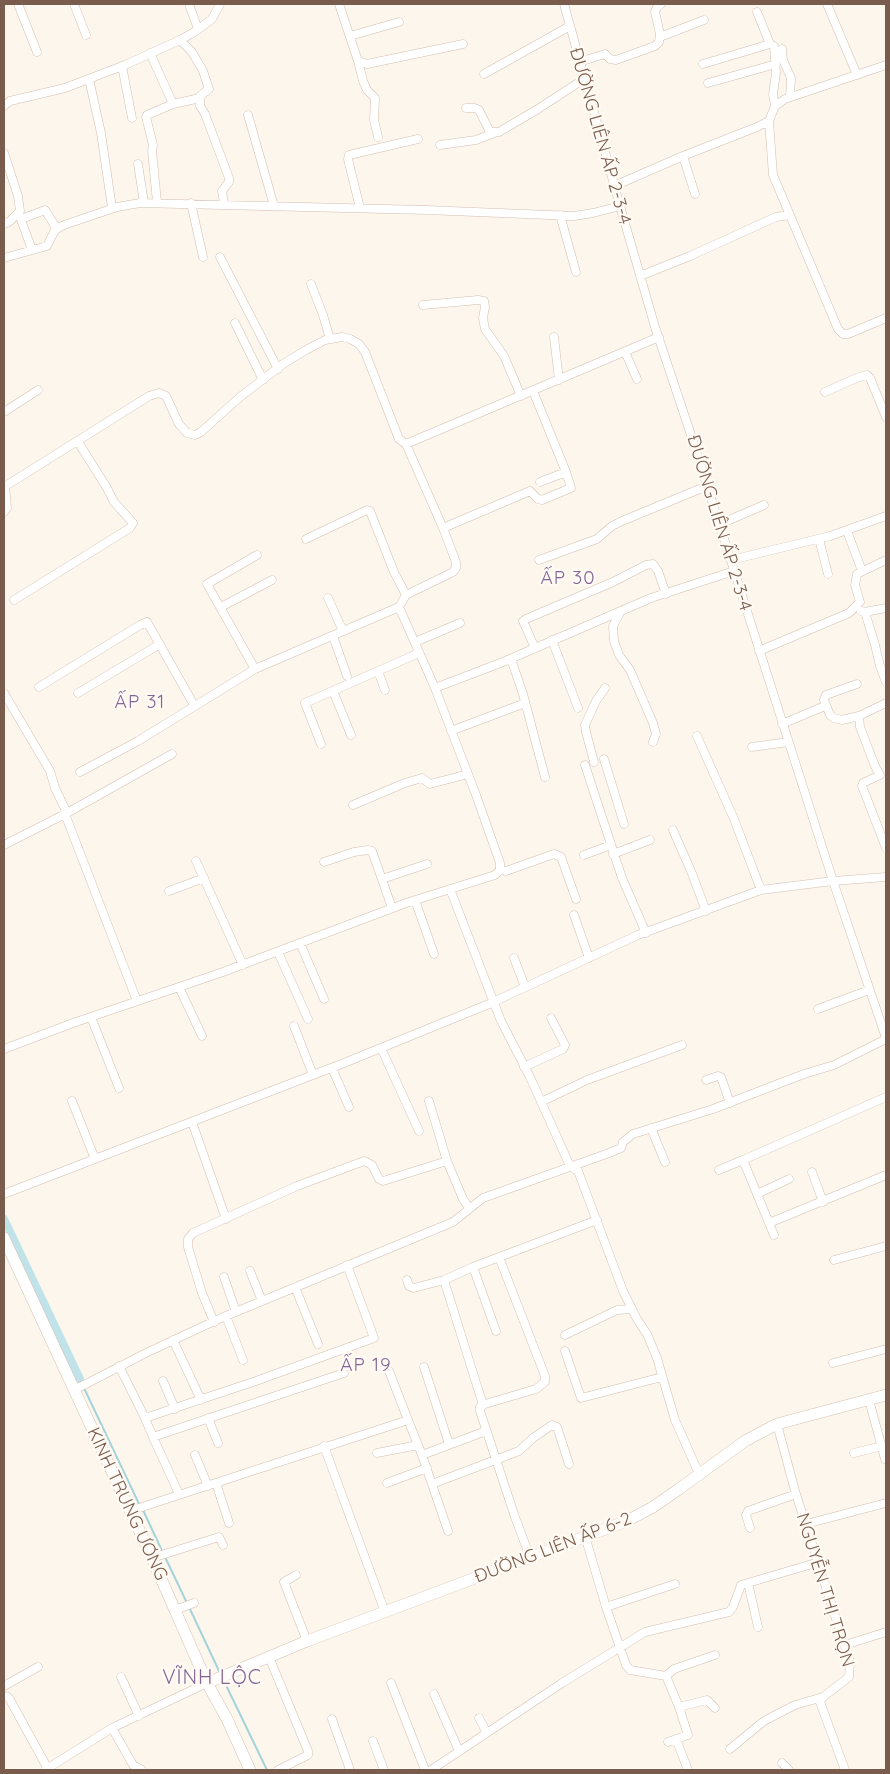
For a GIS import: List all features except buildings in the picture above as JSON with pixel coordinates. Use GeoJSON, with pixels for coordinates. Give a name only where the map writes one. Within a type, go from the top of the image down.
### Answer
{"type":"FeatureCollection","features":[{"type":"Feature","properties":{"kind":"street"},"geometry":{"type":"LineString","coordinates":[[18,4],[37,52]]}},
{"type":"Feature","properties":{"kind":"street"},"geometry":{"type":"LineString","coordinates":[[74,4],[86,35]]}},
{"type":"Feature","properties":{"kind":"street"},"geometry":{"type":"LineString","coordinates":[[4,106],[10,101],[64,88],[89,79],[180,40],[212,19],[220,4]]}},
{"type":"Feature","properties":{"kind":"street"},"geometry":{"type":"LineString","coordinates":[[339,4],[363,81],[367,90],[375,98],[374,120],[378,137]]}},
{"type":"Feature","properties":{"kind":"street","name":"ĐƯỜNG LIÊN ẤP 2-3-4"},"geometry":{"type":"LineString","coordinates":[[564,4],[640,276],[782,724],[886,1038]]}},
{"type":"Feature","properties":{"kind":"street"},"geometry":{"type":"LineString","coordinates":[[579,62],[605,54],[610,59],[616,60],[651,49],[658,44],[660,36],[655,12],[661,4]]}},
{"type":"Feature","properties":{"kind":"street"},"geometry":{"type":"LineString","coordinates":[[828,4],[857,75]]}},
{"type":"Feature","properties":{"kind":"street"},"geometry":{"type":"LineString","coordinates":[[190,7],[198,29]]}},
{"type":"Feature","properties":{"kind":"street"},"geometry":{"type":"LineString","coordinates":[[757,12],[770,44],[774,46],[776,64],[773,94],[775,106],[769,121],[773,175],[789,215],[813,267],[838,329],[843,334],[848,334],[886,318]]}},
{"type":"Feature","properties":{"kind":"street"},"geometry":{"type":"LineString","coordinates":[[660,36],[704,20]]}},
{"type":"Feature","properties":{"kind":"street"},"geometry":{"type":"LineString","coordinates":[[350,36],[399,22]]}},
{"type":"Feature","properties":{"kind":"street"},"geometry":{"type":"LineString","coordinates":[[484,74],[570,26]]}},
{"type":"Feature","properties":{"kind":"street"},"geometry":{"type":"LineString","coordinates":[[180,40],[192,52],[203,71],[209,89],[200,96],[200,106],[205,114],[230,182],[222,191],[224,204]]}},
{"type":"Feature","properties":{"kind":"street"},"geometry":{"type":"LineString","coordinates":[[358,61],[368,64],[463,44]]}},
{"type":"Feature","properties":{"kind":"street"},"geometry":{"type":"LineString","coordinates":[[703,64],[770,44]]}},
{"type":"Feature","properties":{"kind":"street"},"geometry":{"type":"LineString","coordinates":[[782,50],[783,60],[791,78],[790,98]]}},
{"type":"Feature","properties":{"kind":"street"},"geometry":{"type":"LineString","coordinates":[[150,53],[173,104]]}},
{"type":"Feature","properties":{"kind":"street"},"geometry":{"type":"LineString","coordinates":[[708,83],[776,64]]}},
{"type":"Feature","properties":{"kind":"street"},"geometry":{"type":"LineString","coordinates":[[775,106],[790,98],[886,65]]}},
{"type":"Feature","properties":{"kind":"street"},"geometry":{"type":"LineString","coordinates":[[122,66],[132,118]]}},
{"type":"Feature","properties":{"kind":"street"},"geometry":{"type":"LineString","coordinates":[[89,79],[101,133],[112,208]]}},
{"type":"Feature","properties":{"kind":"street"},"geometry":{"type":"LineString","coordinates":[[440,145],[476,140],[518,121],[584,79]]}},
{"type":"Feature","properties":{"kind":"street"},"geometry":{"type":"LineString","coordinates":[[158,202],[152,143],[146,117],[173,104],[200,98]]}},
{"type":"Feature","properties":{"kind":"street"},"geometry":{"type":"LineString","coordinates":[[466,108],[478,110],[486,128],[490,132],[494,132]]}},
{"type":"Feature","properties":{"kind":"street"},"geometry":{"type":"LineString","coordinates":[[248,115],[274,206]]}},
{"type":"Feature","properties":{"kind":"street"},"geometry":{"type":"LineString","coordinates":[[614,186],[769,121]]}},
{"type":"Feature","properties":{"kind":"street"},"geometry":{"type":"LineString","coordinates":[[360,208],[348,159],[349,155],[418,139]]}},
{"type":"Feature","properties":{"kind":"street"},"geometry":{"type":"LineString","coordinates":[[4,152],[18,196],[20,216],[32,250]]}},
{"type":"Feature","properties":{"kind":"street"},"geometry":{"type":"LineString","coordinates":[[682,156],[695,194]]}},
{"type":"Feature","properties":{"kind":"street"},"geometry":{"type":"LineString","coordinates":[[138,164],[144,203]]}},
{"type":"Feature","properties":{"kind":"street"},"geometry":{"type":"LineString","coordinates":[[4,258],[47,246],[55,230],[64,225],[112,208],[144,203],[360,208],[574,216],[620,206]]}},
{"type":"Feature","properties":{"kind":"street"},"geometry":{"type":"LineString","coordinates":[[191,203],[203,257]]}},
{"type":"Feature","properties":{"kind":"street"},"geometry":{"type":"LineString","coordinates":[[4,224],[20,216],[45,210],[57,229]]}},
{"type":"Feature","properties":{"kind":"street"},"geometry":{"type":"LineString","coordinates":[[560,215],[576,272]]}},
{"type":"Feature","properties":{"kind":"street"},"geometry":{"type":"LineString","coordinates":[[640,276],[690,256],[776,217],[789,215]]}},
{"type":"Feature","properties":{"kind":"street"},"geometry":{"type":"LineString","coordinates":[[220,257],[278,369]]}},
{"type":"Feature","properties":{"kind":"street"},"geometry":{"type":"LineString","coordinates":[[311,284],[330,339]]}},
{"type":"Feature","properties":{"kind":"street"},"geometry":{"type":"LineString","coordinates":[[423,305],[483,301],[485,307],[483,318],[485,329],[504,356],[521,396]]}},
{"type":"Feature","properties":{"kind":"street"},"geometry":{"type":"LineString","coordinates":[[235,323],[263,380]]}},
{"type":"Feature","properties":{"kind":"street"},"geometry":{"type":"LineString","coordinates":[[4,512],[7,508],[4,487],[149,396],[159,394],[166,396],[174,416],[186,433],[194,435],[201,432],[240,397],[306,350],[330,339],[342,337],[359,344],[365,352],[399,439],[406,444],[456,562],[456,568],[453,572],[406,595],[399,607],[255,669],[138,741],[80,772]]}},
{"type":"Feature","properties":{"kind":"street"},"geometry":{"type":"LineString","coordinates":[[554,337],[560,380]]}},
{"type":"Feature","properties":{"kind":"street"},"geometry":{"type":"LineString","coordinates":[[406,444],[659,337]]}},
{"type":"Feature","properties":{"kind":"street"},"geometry":{"type":"LineString","coordinates":[[625,352],[637,379]]}},
{"type":"Feature","properties":{"kind":"street"},"geometry":{"type":"LineString","coordinates":[[825,392],[867,375],[886,417]]}},
{"type":"Feature","properties":{"kind":"street"},"geometry":{"type":"LineString","coordinates":[[5,410],[38,390]]}},
{"type":"Feature","properties":{"kind":"street"},"geometry":{"type":"LineString","coordinates":[[443,528],[530,490],[542,500],[571,488],[533,391]]}},
{"type":"Feature","properties":{"kind":"street"},"geometry":{"type":"LineString","coordinates":[[14,600],[130,528],[133,523],[114,502],[78,442]]}},
{"type":"Feature","properties":{"kind":"street"},"geometry":{"type":"LineString","coordinates":[[540,482],[566,472]]}},
{"type":"Feature","properties":{"kind":"street"},"geometry":{"type":"LineString","coordinates":[[539,560],[597,540],[612,526],[622,521],[707,486]]}},
{"type":"Feature","properties":{"kind":"street"},"geometry":{"type":"LineString","coordinates":[[720,524],[764,505]]}},
{"type":"Feature","properties":{"kind":"street"},"geometry":{"type":"LineString","coordinates":[[306,539],[367,510],[370,511],[394,572],[406,595]]}},
{"type":"Feature","properties":{"kind":"street"},"geometry":{"type":"LineString","coordinates":[[731,560],[819,539],[847,531],[886,516]]}},
{"type":"Feature","properties":{"kind":"street"},"geometry":{"type":"LineString","coordinates":[[847,531],[862,571]]}},
{"type":"Feature","properties":{"kind":"street"},"geometry":{"type":"LineString","coordinates":[[819,539],[828,574]]}},
{"type":"Feature","properties":{"kind":"street"},"geometry":{"type":"LineString","coordinates":[[255,669],[221,607],[206,584],[257,555]]}},
{"type":"Feature","properties":{"kind":"street"},"geometry":{"type":"LineString","coordinates":[[759,651],[849,613],[860,602],[855,585],[857,574],[886,560]]}},
{"type":"Feature","properties":{"kind":"street"},"geometry":{"type":"LineString","coordinates":[[535,648],[523,621],[613,582],[646,565],[653,564],[658,571],[666,594]]}},
{"type":"Feature","properties":{"kind":"street"},"geometry":{"type":"LineString","coordinates":[[435,688],[511,659],[622,611],[734,570]]}},
{"type":"Feature","properties":{"kind":"street"},"geometry":{"type":"LineString","coordinates":[[221,607],[272,580]]}},
{"type":"Feature","properties":{"kind":"street"},"geometry":{"type":"LineString","coordinates":[[328,598],[343,631]]}},
{"type":"Feature","properties":{"kind":"street"},"geometry":{"type":"LineString","coordinates":[[4,1049],[91,1016],[243,965],[392,908],[495,875],[500,870],[500,863],[435,688],[399,607]]}},
{"type":"Feature","properties":{"kind":"street"},"geometry":{"type":"LineString","coordinates":[[855,607],[865,612],[886,608]]}},
{"type":"Feature","properties":{"kind":"street"},"geometry":{"type":"LineString","coordinates":[[622,611],[613,626],[614,641],[619,655],[630,670],[654,723],[656,734],[653,742]]}},
{"type":"Feature","properties":{"kind":"street"},"geometry":{"type":"LineString","coordinates":[[865,612],[886,682]]}},
{"type":"Feature","properties":{"kind":"street"},"geometry":{"type":"LineString","coordinates":[[39,687],[147,622],[194,706]]}},
{"type":"Feature","properties":{"kind":"street"},"geometry":{"type":"LineString","coordinates":[[414,642],[460,623]]}},
{"type":"Feature","properties":{"kind":"street"},"geometry":{"type":"LineString","coordinates":[[333,636],[347,676]]}},
{"type":"Feature","properties":{"kind":"street"},"geometry":{"type":"LineString","coordinates":[[552,640],[578,708]]}},
{"type":"Feature","properties":{"kind":"street"},"geometry":{"type":"LineString","coordinates":[[78,693],[160,644]]}},
{"type":"Feature","properties":{"kind":"street"},"geometry":{"type":"LineString","coordinates":[[321,744],[305,703],[419,653]]}},
{"type":"Feature","properties":{"kind":"street"},"geometry":{"type":"LineString","coordinates":[[511,659],[545,777]]}},
{"type":"Feature","properties":{"kind":"street"},"geometry":{"type":"LineString","coordinates":[[378,671],[385,690]]}},
{"type":"Feature","properties":{"kind":"street"},"geometry":{"type":"LineString","coordinates":[[857,684],[825,696],[825,706],[830,715],[836,719],[849,719],[886,703]]}},
{"type":"Feature","properties":{"kind":"street"},"geometry":{"type":"LineString","coordinates":[[594,762],[585,725],[596,701],[605,688]]}},
{"type":"Feature","properties":{"kind":"street"},"geometry":{"type":"LineString","coordinates":[[334,691],[351,735]]}},
{"type":"Feature","properties":{"kind":"street"},"geometry":{"type":"LineString","coordinates":[[4,693],[50,772],[137,1001]]}},
{"type":"Feature","properties":{"kind":"street"},"geometry":{"type":"LineString","coordinates":[[451,731],[525,703]]}},
{"type":"Feature","properties":{"kind":"street"},"geometry":{"type":"LineString","coordinates":[[782,724],[825,706]]}},
{"type":"Feature","properties":{"kind":"street"},"geometry":{"type":"LineString","coordinates":[[859,716],[860,727],[880,775],[863,783],[862,786],[886,848]]}},
{"type":"Feature","properties":{"kind":"street"},"geometry":{"type":"LineString","coordinates":[[697,736],[734,818],[761,890]]}},
{"type":"Feature","properties":{"kind":"street"},"geometry":{"type":"LineString","coordinates":[[752,747],[788,742]]}},
{"type":"Feature","properties":{"kind":"street"},"geometry":{"type":"LineString","coordinates":[[4,845],[66,814],[172,754]]}},
{"type":"Feature","properties":{"kind":"street"},"geometry":{"type":"LineString","coordinates":[[604,759],[624,824]]}},
{"type":"Feature","properties":{"kind":"street"},"geometry":{"type":"LineString","coordinates":[[585,765],[613,854],[646,933]]}},
{"type":"Feature","properties":{"kind":"street"},"geometry":{"type":"LineString","coordinates":[[353,805],[422,778],[430,784],[468,774]]}},
{"type":"Feature","properties":{"kind":"street"},"geometry":{"type":"LineString","coordinates":[[673,830],[706,911]]}},
{"type":"Feature","properties":{"kind":"street"},"geometry":{"type":"LineString","coordinates":[[613,854],[650,840]]}},
{"type":"Feature","properties":{"kind":"street"},"geometry":{"type":"LineString","coordinates":[[584,855],[610,845]]}},
{"type":"Feature","properties":{"kind":"street"},"geometry":{"type":"LineString","coordinates":[[324,862],[354,852],[372,851],[392,908]]}},
{"type":"Feature","properties":{"kind":"street"},"geometry":{"type":"LineString","coordinates":[[500,870],[506,871],[554,854],[560,857],[576,899]]}},
{"type":"Feature","properties":{"kind":"street"},"geometry":{"type":"LineString","coordinates":[[196,860],[243,965]]}},
{"type":"Feature","properties":{"kind":"street"},"geometry":{"type":"LineString","coordinates":[[382,879],[427,864]]}},
{"type":"Feature","properties":{"kind":"street"},"geometry":{"type":"LineString","coordinates":[[4,1194],[332,1068],[494,1002],[646,933],[761,890],[833,881],[886,877]]}},
{"type":"Feature","properties":{"kind":"street"},"geometry":{"type":"LineString","coordinates":[[169,891],[204,878]]}},
{"type":"Feature","properties":{"kind":"street"},"geometry":{"type":"LineString","coordinates":[[450,889],[501,1021],[570,1166],[578,1170],[624,1291],[647,1334],[657,1358],[675,1420],[700,1476]]}},
{"type":"Feature","properties":{"kind":"street"},"geometry":{"type":"LineString","coordinates":[[415,900],[434,954]]}},
{"type":"Feature","properties":{"kind":"street"},"geometry":{"type":"LineString","coordinates":[[574,915],[589,958]]}},
{"type":"Feature","properties":{"kind":"street"},"geometry":{"type":"LineString","coordinates":[[300,944],[324,999]]}},
{"type":"Feature","properties":{"kind":"street"},"geometry":{"type":"LineString","coordinates":[[278,952],[308,1019]]}},
{"type":"Feature","properties":{"kind":"street"},"geometry":{"type":"LineString","coordinates":[[514,958],[525,987]]}},
{"type":"Feature","properties":{"kind":"street"},"geometry":{"type":"LineString","coordinates":[[179,987],[202,1036]]}},
{"type":"Feature","properties":{"kind":"street"},"geometry":{"type":"LineString","coordinates":[[818,1009],[870,990]]}},
{"type":"Feature","properties":{"kind":"street"},"geometry":{"type":"LineString","coordinates":[[91,1016],[120,1088]]}},
{"type":"Feature","properties":{"kind":"street"},"geometry":{"type":"LineString","coordinates":[[524,1066],[563,1049],[565,1045],[551,1018]]}},
{"type":"Feature","properties":{"kind":"street"},"geometry":{"type":"LineString","coordinates":[[294,1026],[314,1075]]}},
{"type":"Feature","properties":{"kind":"street"},"geometry":{"type":"LineString","coordinates":[[80,1386],[226,1316],[453,1222],[483,1198],[570,1166],[591,1161],[621,1148],[623,1142],[633,1134],[730,1103],[804,1074],[834,1065],[886,1038]]}},
{"type":"Feature","properties":{"kind":"street"},"geometry":{"type":"LineString","coordinates":[[541,1102],[587,1080],[682,1044]]}},
{"type":"Feature","properties":{"kind":"street"},"geometry":{"type":"LineString","coordinates":[[380,1048],[419,1131]]}},
{"type":"Feature","properties":{"kind":"street"},"geometry":{"type":"LineString","coordinates":[[332,1068],[350,1107]]}},
{"type":"Feature","properties":{"kind":"street"},"geometry":{"type":"LineString","coordinates":[[706,1080],[720,1076],[730,1103]]}},
{"type":"Feature","properties":{"kind":"street"},"geometry":{"type":"LineString","coordinates":[[718,1170],[886,1097]]}},
{"type":"Feature","properties":{"kind":"street"},"geometry":{"type":"LineString","coordinates":[[72,1101],[95,1159]]}},
{"type":"Feature","properties":{"kind":"street"},"geometry":{"type":"LineString","coordinates":[[429,1101],[447,1160],[469,1208]]}},
{"type":"Feature","properties":{"kind":"street"},"geometry":{"type":"LineString","coordinates":[[192,1122],[226,1218]]}},
{"type":"Feature","properties":{"kind":"street"},"geometry":{"type":"LineString","coordinates":[[651,1128],[665,1162]]}},
{"type":"Feature","properties":{"kind":"street"},"geometry":{"type":"LineString","coordinates":[[214,1322],[202,1293],[188,1247],[188,1239],[193,1232],[297,1186],[364,1162],[372,1165],[379,1180],[383,1181],[447,1160]]}},
{"type":"Feature","properties":{"kind":"street"},"geometry":{"type":"LineString","coordinates":[[743,1160],[774,1235]]}},
{"type":"Feature","properties":{"kind":"street"},"geometry":{"type":"LineString","coordinates":[[812,1172],[823,1202]]}},
{"type":"Feature","properties":{"kind":"street"},"geometry":{"type":"LineString","coordinates":[[769,1223],[886,1175]]}},
{"type":"Feature","properties":{"kind":"street"},"geometry":{"type":"LineString","coordinates":[[757,1194],[789,1179]]}},
{"type":"Feature","properties":{"kind":"street"},"geometry":{"type":"LineString","coordinates":[[407,1280],[409,1286],[414,1288],[444,1280],[472,1267],[597,1220]]}},
{"type":"Feature","properties":{"kind":"street","name":"KINH TRUNG ƯƠNG"},"geometry":{"type":"LineString","coordinates":[[4,1238],[80,1386],[132,1510],[156,1558],[175,1610],[250,1770]]}},
{"type":"Feature","properties":{"kind":"street"},"geometry":{"type":"LineString","coordinates":[[834,1260],[886,1246]]}},
{"type":"Feature","properties":{"kind":"street"},"geometry":{"type":"LineString","coordinates":[[499,1257],[545,1376],[545,1382],[536,1389],[483,1405],[480,1407],[480,1411],[530,1557]]}},
{"type":"Feature","properties":{"kind":"street"},"geometry":{"type":"LineString","coordinates":[[144,1416],[148,1417],[175,1409],[374,1338],[347,1265]]}},
{"type":"Feature","properties":{"kind":"street"},"geometry":{"type":"LineString","coordinates":[[472,1267],[496,1331]]}},
{"type":"Feature","properties":{"kind":"street"},"geometry":{"type":"LineString","coordinates":[[250,1271],[262,1301]]}},
{"type":"Feature","properties":{"kind":"street"},"geometry":{"type":"LineString","coordinates":[[224,1277],[236,1312]]}},
{"type":"Feature","properties":{"kind":"street"},"geometry":{"type":"LineString","coordinates":[[444,1280],[483,1405]]}},
{"type":"Feature","properties":{"kind":"street"},"geometry":{"type":"LineString","coordinates":[[295,1287],[318,1344]]}},
{"type":"Feature","properties":{"kind":"street"},"geometry":{"type":"LineString","coordinates":[[565,1335],[617,1310],[632,1309]]}},
{"type":"Feature","properties":{"kind":"street"},"geometry":{"type":"LineString","coordinates":[[226,1316],[243,1360]]}},
{"type":"Feature","properties":{"kind":"street"},"geometry":{"type":"LineString","coordinates":[[174,1340],[201,1400]]}},
{"type":"Feature","properties":{"kind":"street"},"geometry":{"type":"LineString","coordinates":[[833,1363],[886,1349]]}},
{"type":"Feature","properties":{"kind":"street"},"geometry":{"type":"LineString","coordinates":[[565,1351],[582,1398],[662,1377]]}},
{"type":"Feature","properties":{"kind":"street"},"geometry":{"type":"LineString","coordinates":[[120,1366],[179,1494]]}},
{"type":"Feature","properties":{"kind":"street"},"geometry":{"type":"LineString","coordinates":[[424,1367],[449,1444]]}},
{"type":"Feature","properties":{"kind":"street"},"geometry":{"type":"LineString","coordinates":[[389,1370],[422,1454],[448,1531]]}},
{"type":"Feature","properties":{"kind":"street"},"geometry":{"type":"LineString","coordinates":[[153,1437],[344,1372]]}},
{"type":"Feature","properties":{"kind":"street"},"geometry":{"type":"LineString","coordinates":[[163,1382],[175,1409]]}},
{"type":"Feature","properties":{"kind":"street","name":"ĐƯỜNG LIÊN ẤP 6-2"},"geometry":{"type":"LineString","coordinates":[[210,1682],[308,1641],[627,1521],[653,1507],[700,1476],[745,1440],[777,1424],[886,1396]]}},
{"type":"Feature","properties":{"kind":"street"},"geometry":{"type":"LineString","coordinates":[[869,1400],[885,1459]]}},
{"type":"Feature","properties":{"kind":"street"},"geometry":{"type":"LineString","coordinates":[[208,1418],[218,1443]]}},
{"type":"Feature","properties":{"kind":"street"},"geometry":{"type":"LineString","coordinates":[[132,1510],[408,1420]]}},
{"type":"Feature","properties":{"kind":"street","name":"NGUYỄN THỊ TRỌN"},"geometry":{"type":"LineString","coordinates":[[777,1424],[796,1494],[850,1662],[849,1676],[823,1697]]}},
{"type":"Feature","properties":{"kind":"street"},"geometry":{"type":"LineString","coordinates":[[432,1484],[519,1451],[548,1427],[555,1425],[569,1464]]}},
{"type":"Feature","properties":{"kind":"street"},"geometry":{"type":"LineString","coordinates":[[422,1454],[486,1431]]}},
{"type":"Feature","properties":{"kind":"street"},"geometry":{"type":"LineString","coordinates":[[377,1453],[418,1445]]}},
{"type":"Feature","properties":{"kind":"street"},"geometry":{"type":"LineString","coordinates":[[324,1446],[385,1612]]}},
{"type":"Feature","properties":{"kind":"street"},"geometry":{"type":"LineString","coordinates":[[854,1453],[882,1446]]}},
{"type":"Feature","properties":{"kind":"street"},"geometry":{"type":"LineString","coordinates":[[195,1455],[212,1484],[229,1523]]}},
{"type":"Feature","properties":{"kind":"street"},"geometry":{"type":"LineString","coordinates":[[387,1483],[427,1468]]}},
{"type":"Feature","properties":{"kind":"street"},"geometry":{"type":"LineString","coordinates":[[750,1528],[746,1515],[748,1511],[796,1494]]}},
{"type":"Feature","properties":{"kind":"street"},"geometry":{"type":"LineString","coordinates":[[806,1524],[886,1503]]}},
{"type":"Feature","properties":{"kind":"street"},"geometry":{"type":"LineString","coordinates":[[585,1536],[626,1665],[630,1670],[666,1676]]}},
{"type":"Feature","properties":{"kind":"street"},"geometry":{"type":"LineString","coordinates":[[156,1558],[219,1538],[223,1544]]}},
{"type":"Feature","properties":{"kind":"street"},"geometry":{"type":"LineString","coordinates":[[431,1770],[645,1632],[730,1612],[741,1585],[819,1562]]}},
{"type":"Feature","properties":{"kind":"street"},"geometry":{"type":"LineString","coordinates":[[296,1575],[284,1582],[308,1641]]}},
{"type":"Feature","properties":{"kind":"street"},"geometry":{"type":"LineString","coordinates":[[748,1583],[758,1627]]}},
{"type":"Feature","properties":{"kind":"street"},"geometry":{"type":"LineString","coordinates":[[606,1607],[675,1584]]}},
{"type":"Feature","properties":{"kind":"street"},"geometry":{"type":"LineString","coordinates":[[175,1610],[194,1603]]}},
{"type":"Feature","properties":{"kind":"street"},"geometry":{"type":"LineString","coordinates":[[845,1646],[886,1632]]}},
{"type":"Feature","properties":{"kind":"street"},"geometry":{"type":"LineString","coordinates":[[666,1676],[674,1669],[715,1655]]}},
{"type":"Feature","properties":{"kind":"street"},"geometry":{"type":"LineString","coordinates":[[269,1657],[308,1752],[308,1755],[278,1770]]}},
{"type":"Feature","properties":{"kind":"street"},"geometry":{"type":"LineString","coordinates":[[38,1667],[4,1692],[46,1770],[112,1728],[210,1682]]}},
{"type":"Feature","properties":{"kind":"street"},"geometry":{"type":"LineString","coordinates":[[666,1676],[688,1735],[668,1742]]}},
{"type":"Feature","properties":{"kind":"street"},"geometry":{"type":"LineString","coordinates":[[122,1677],[139,1716]]}},
{"type":"Feature","properties":{"kind":"street"},"geometry":{"type":"LineString","coordinates":[[391,1683],[425,1770]]}},
{"type":"Feature","properties":{"kind":"street"},"geometry":{"type":"LineString","coordinates":[[434,1694],[459,1751]]}},
{"type":"Feature","properties":{"kind":"street"},"geometry":{"type":"LineString","coordinates":[[730,1749],[764,1721],[795,1705],[823,1697]]}},
{"type":"Feature","properties":{"kind":"street"},"geometry":{"type":"LineString","coordinates":[[823,1697],[820,1702],[822,1710],[845,1770]]}},
{"type":"Feature","properties":{"kind":"street"},"geometry":{"type":"LineString","coordinates":[[679,1707],[706,1700],[716,1708]]}},
{"type":"Feature","properties":{"kind":"street"},"geometry":{"type":"LineString","coordinates":[[479,1718],[487,1733]]}},
{"type":"Feature","properties":{"kind":"street"},"geometry":{"type":"LineString","coordinates":[[332,1719],[350,1770]]}},
{"type":"Feature","properties":{"kind":"street"},"geometry":{"type":"LineString","coordinates":[[112,1728],[133,1765],[142,1770]]}},
{"type":"Feature","properties":{"kind":"street"},"geometry":{"type":"LineString","coordinates":[[676,1739],[688,1770]]}},
{"type":"Feature","properties":{"kind":"street"},"geometry":{"type":"LineString","coordinates":[[372,1741],[384,1770]]}},
{"type":"Feature","properties":{"kind":"street"},"geometry":{"type":"LineString","coordinates":[[782,1763],[789,1770]]}},
{"type":"Feature","properties":{"kind":"waterway"},"geometry":{"type":"LineString","coordinates":[[4,1219],[80,1379]]}},
{"type":"Feature","properties":{"kind":"waterway"},"geometry":{"type":"LineString","coordinates":[[84,1388],[140,1506]]}},
{"type":"Feature","properties":{"kind":"waterway"},"geometry":{"type":"LineString","coordinates":[[143,1510],[163,1553]]}},
{"type":"Feature","properties":{"kind":"waterway"},"geometry":{"type":"LineString","coordinates":[[165,1557],[187,1603]]}},
{"type":"Feature","properties":{"kind":"waterway"},"geometry":{"type":"LineString","coordinates":[[189,1607],[220,1673]]}},
{"type":"Feature","properties":{"kind":"waterway"},"geometry":{"type":"LineString","coordinates":[[224,1681],[267,1770]]}},
{"type":"Feature","properties":{"kind":"district","name":"ẤP 30"},"geometry":{"type":"Point","coordinates":[568,578]}},
{"type":"Feature","properties":{"kind":"district","name":"ẤP 31"},"geometry":{"type":"Point","coordinates":[140,702]}},
{"type":"Feature","properties":{"kind":"district","name":"ẤP 19"},"geometry":{"type":"Point","coordinates":[366,1365]}},
{"type":"Feature","properties":{"kind":"district","name":"VĨNH LỘC"},"geometry":{"type":"Point","coordinates":[212,1678]}}]}
